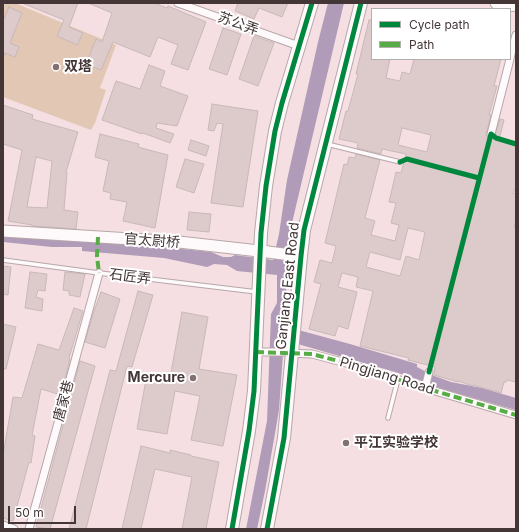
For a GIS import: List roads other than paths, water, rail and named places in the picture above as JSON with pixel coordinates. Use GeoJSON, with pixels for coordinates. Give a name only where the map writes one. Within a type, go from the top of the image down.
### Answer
{"type":"FeatureCollection","features":[{"type":"Feature","properties":{"kind":"main road","name":"Ganjiang East Road"},"geometry":{"type":"LineString","coordinates":[[232,529],[249,431],[260,352],[258,287],[263,253],[266,186],[275,131],[298,46],[312,3]]}},
{"type":"Feature","properties":{"kind":"main road","name":"Ganjiang East Road"},"geometry":{"type":"LineString","coordinates":[[267,529],[284,438],[291,351],[295,327],[296,255],[304,230],[361,3]]}},
{"type":"Feature","properties":{"kind":"street","name":"苏公弄"},"geometry":{"type":"LineString","coordinates":[[178,3],[298,46]]}},
{"type":"Feature","properties":{"kind":"street"},"geometry":{"type":"LineString","coordinates":[[496,3],[507,6],[516,5]]}},
{"type":"Feature","properties":{"kind":"street"},"geometry":{"type":"LineString","coordinates":[[511,55],[516,35]]}},
{"type":"Feature","properties":{"kind":"street"},"geometry":{"type":"LineString","coordinates":[[491,134],[510,60]]}},
{"type":"Feature","properties":{"kind":"street","name":"官太尉桥"},"geometry":{"type":"LineString","coordinates":[[3,231],[179,242],[263,253],[296,255]]}},
{"type":"Feature","properties":{"kind":"street","name":"唐家巷"},"geometry":{"type":"LineString","coordinates":[[29,529],[99,273]]}},
{"type":"Feature","properties":{"kind":"street","name":"Pingjiang Road"},"geometry":{"type":"LineString","coordinates":[[260,352],[291,351],[312,354],[425,386],[516,415]]}},
{"type":"Feature","properties":{"kind":"street"},"geometry":{"type":"LineString","coordinates":[[425,386],[429,372]]}},
{"type":"Feature","properties":{"kind":"street"},"geometry":{"type":"LineString","coordinates":[[3,526],[14,529]]}},
{"type":"Feature","properties":{"kind":"lane"},"geometry":{"type":"LineString","coordinates":[[326,144],[400,162]]}},
{"type":"Feature","properties":{"kind":"lane","name":"石匠弄"},"geometry":{"type":"LineString","coordinates":[[3,260],[99,273],[258,287]]}},
{"type":"Feature","properties":{"kind":"lane"},"geometry":{"type":"LineString","coordinates":[[388,418],[398,379]]}},
{"type":"Feature","properties":{"kind":"place","name":"双塔"},"geometry":{"type":"Point","coordinates":[56,67]}},
{"type":"Feature","properties":{"kind":"place","name":"Mercure"},"geometry":{"type":"Point","coordinates":[193,378]}},
{"type":"Feature","properties":{"kind":"place","name":"平江实验学校"},"geometry":{"type":"Point","coordinates":[346,443]}}]}
